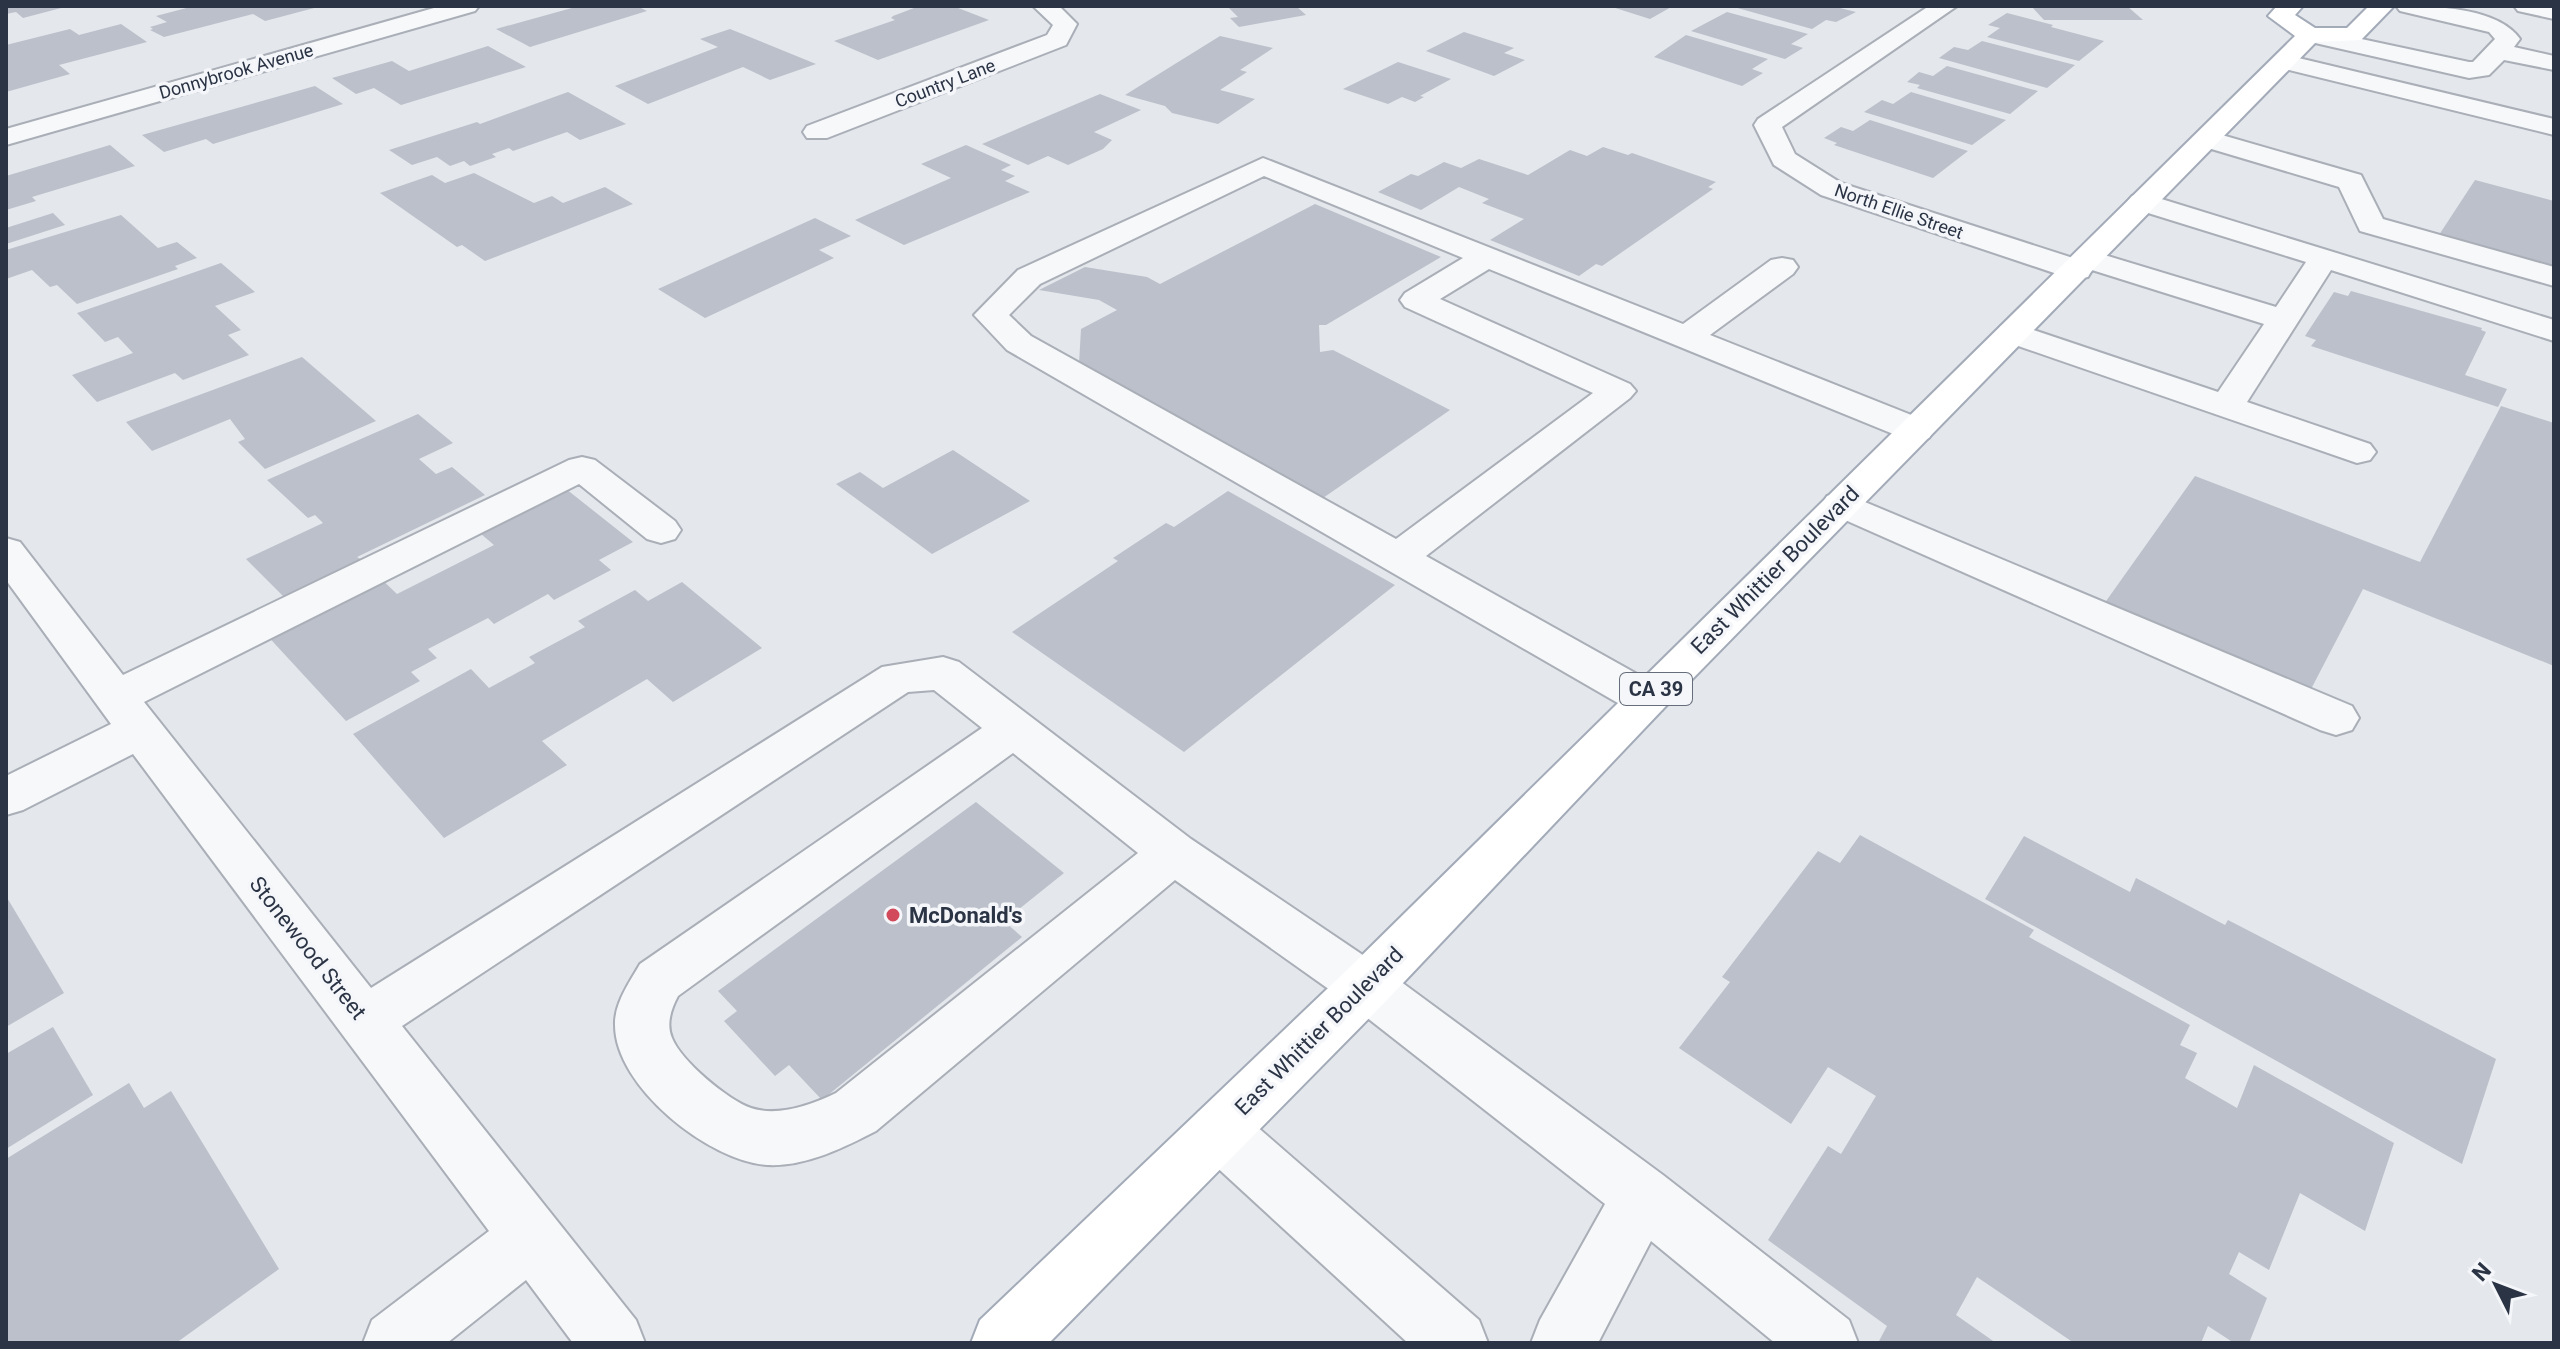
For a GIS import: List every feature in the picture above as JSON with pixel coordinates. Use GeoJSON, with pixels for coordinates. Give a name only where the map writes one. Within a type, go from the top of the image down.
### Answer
{"type":"FeatureCollection","features":[{"type":"Feature","properties":{"kind":"main road"},"geometry":{"type":"LineString","coordinates":[[2295,34],[2353,35],[2382,6]]}},
{"type":"Feature","properties":{"kind":"main road","name":"East Whittier Boulevard"},"geometry":{"type":"LineString","coordinates":[[1003,1343],[1366,986],[1646,699],[2208,139],[2295,34]]}},
{"type":"Feature","properties":{"kind":"street","name":"Donnybrook Avenue"},"geometry":{"type":"LineString","coordinates":[[6,137],[467,6]]}},
{"type":"Feature","properties":{"kind":"street","name":"Country Lane"},"geometry":{"type":"LineString","coordinates":[[817,132],[1057,40],[1065,24],[1045,6]]}},
{"type":"Feature","properties":{"kind":"street","name":"North Ellie Street"},"geometry":{"type":"LineString","coordinates":[[1945,6],[1767,125],[1784,159],[1831,189],[2082,264]]}},
{"type":"Feature","properties":{"kind":"street"},"geometry":{"type":"LineString","coordinates":[[2295,34],[2469,70],[2480,70],[2508,39],[2497,27],[2408,6]]}},
{"type":"Feature","properties":{"kind":"street"},"geometry":{"type":"LineString","coordinates":[[2526,6],[2554,12]]}},
{"type":"Feature","properties":{"kind":"street"},"geometry":{"type":"LineString","coordinates":[[2295,34],[2554,127]]}},
{"type":"Feature","properties":{"kind":"street"},"geometry":{"type":"LineString","coordinates":[[2498,51],[2554,63]]}},
{"type":"Feature","properties":{"kind":"street"},"geometry":{"type":"LineString","coordinates":[[2208,139],[2351,181],[2371,225],[2554,277]]}},
{"type":"Feature","properties":{"kind":"street"},"geometry":{"type":"LineString","coordinates":[[1646,699],[1019,343],[990,315],[1029,277],[1263,166],[1916,430]]}},
{"type":"Feature","properties":{"kind":"street"},"geometry":{"type":"LineString","coordinates":[[2142,202],[2554,331]]}},
{"type":"Feature","properties":{"kind":"street"},"geometry":{"type":"LineString","coordinates":[[1397,558],[1618,391],[1416,300],[1488,256]]}},
{"type":"Feature","properties":{"kind":"street"},"geometry":{"type":"LineString","coordinates":[[2227,405],[2324,258]]}},
{"type":"Feature","properties":{"kind":"street"},"geometry":{"type":"LineString","coordinates":[[2082,264],[2285,320]]}},
{"type":"Feature","properties":{"kind":"street"},"geometry":{"type":"LineString","coordinates":[[1686,337],[1782,267]]}},
{"type":"Feature","properties":{"kind":"street"},"geometry":{"type":"LineString","coordinates":[[2013,333],[2357,452]]}},
{"type":"Feature","properties":{"kind":"street"},"geometry":{"type":"LineString","coordinates":[[6,797],[128,714],[582,468],[661,530]]}},
{"type":"Feature","properties":{"kind":"street"},"geometry":{"type":"LineString","coordinates":[[1841,504],[2336,718]]}},
{"type":"Feature","properties":{"kind":"street","name":"Stonewood Street"},"geometry":{"type":"LineString","coordinates":[[6,551],[613,1343]]}},
{"type":"Feature","properties":{"kind":"street"},"geometry":{"type":"LineString","coordinates":[[365,1021],[898,678],[943,673],[1173,853],[1366,986],[1642,1196],[1826,1343]]}},
{"type":"Feature","properties":{"kind":"street"},"geometry":{"type":"LineString","coordinates":[[1014,729],[659,980],[644,1009],[642,1029],[650,1054],[679,1089],[711,1118],[750,1135],[785,1137],[822,1130],[856,1112],[1173,853]]}},
{"type":"Feature","properties":{"kind":"street"},"geometry":{"type":"LineString","coordinates":[[1219,1131],[1456,1343]]}},
{"type":"Feature","properties":{"kind":"street"},"geometry":{"type":"LineString","coordinates":[[1563,1343],[1642,1196]]}},
{"type":"Feature","properties":{"kind":"street"},"geometry":{"type":"LineString","coordinates":[[395,1343],[531,1237]]}},
{"type":"Feature","properties":{"kind":"building"},"geometry":{"type":"Polygon","coordinates":[[[6,6],[65,7],[23,18],[16,12],[6,14],[6,6]]]}},
{"type":"Feature","properties":{"kind":"building"},"geometry":{"type":"Polygon","coordinates":[[[194,6],[318,7],[265,21],[253,14],[164,37],[150,30],[153,29],[150,27],[167,22],[156,16],[194,6]]]}},
{"type":"Feature","properties":{"kind":"building"},"geometry":{"type":"Polygon","coordinates":[[[579,6],[637,6],[647,11],[530,47],[496,29],[579,6]]]}},
{"type":"Feature","properties":{"kind":"building"},"geometry":{"type":"Polygon","coordinates":[[[908,6],[953,6],[989,20],[878,60],[834,41],[895,20],[891,18],[914,8],[908,6]]]}},
{"type":"Feature","properties":{"kind":"building"},"geometry":{"type":"Polygon","coordinates":[[[1227,6],[1296,6],[1306,15],[1239,27],[1230,18],[1238,17],[1227,6]]]}},
{"type":"Feature","properties":{"kind":"building"},"geometry":{"type":"Polygon","coordinates":[[[1609,6],[1673,6],[1650,19],[1609,6]]]}},
{"type":"Feature","properties":{"kind":"building"},"geometry":{"type":"Polygon","coordinates":[[[1832,6],[1856,12],[1836,22],[1826,20],[1812,29],[1734,7],[1832,6]]]}},
{"type":"Feature","properties":{"kind":"building"},"geometry":{"type":"Polygon","coordinates":[[[2127,6],[2143,20],[2044,20],[2032,7],[2127,6]]]}},
{"type":"Feature","properties":{"kind":"building"},"geometry":{"type":"Polygon","coordinates":[[[1727,12],[1808,34],[1791,44],[1803,48],[1785,59],[1691,31],[1727,12]]]}},
{"type":"Feature","properties":{"kind":"building"},"geometry":{"type":"Polygon","coordinates":[[[2007,13],[2104,41],[2079,61],[1987,37],[2000,28],[1988,25],[2007,13]]]}},
{"type":"Feature","properties":{"kind":"building"},"geometry":{"type":"Polygon","coordinates":[[[121,24],[147,42],[59,65],[70,74],[6,92],[6,45],[70,29],[79,35],[121,24]]]}},
{"type":"Feature","properties":{"kind":"building"},"geometry":{"type":"Polygon","coordinates":[[[730,29],[816,64],[770,80],[743,67],[648,104],[615,86],[718,47],[700,39],[730,29]]]}},
{"type":"Feature","properties":{"kind":"building"},"geometry":{"type":"Polygon","coordinates":[[[1464,32],[1514,48],[1504,53],[1525,60],[1494,76],[1426,51],[1464,32]]]}},
{"type":"Feature","properties":{"kind":"building"},"geometry":{"type":"Polygon","coordinates":[[[1686,35],[1768,59],[1752,69],[1763,73],[1742,86],[1654,57],[1686,35]]]}},
{"type":"Feature","properties":{"kind":"building"},"geometry":{"type":"Polygon","coordinates":[[[1220,36],[1273,48],[1240,70],[1247,72],[1220,90],[1255,99],[1218,124],[1172,113],[1165,106],[1125,95],[1220,36]]]}},
{"type":"Feature","properties":{"kind":"building"},"geometry":{"type":"Polygon","coordinates":[[[1982,41],[2075,65],[2047,88],[1939,58],[1954,47],[1968,50],[1982,41]]]}},
{"type":"Feature","properties":{"kind":"building"},"geometry":{"type":"Polygon","coordinates":[[[488,46],[526,67],[401,105],[374,88],[356,94],[332,78],[392,61],[409,71],[488,46]]]}},
{"type":"Feature","properties":{"kind":"building"},"geometry":{"type":"Polygon","coordinates":[[[1398,62],[1451,79],[1415,102],[1402,97],[1388,104],[1343,89],[1398,62]]]}},
{"type":"Feature","properties":{"kind":"building"},"geometry":{"type":"Polygon","coordinates":[[[1947,66],[2038,91],[2010,114],[1917,88],[1920,85],[1907,82],[1919,72],[1933,76],[1947,66]]]}},
{"type":"Feature","properties":{"kind":"building"},"geometry":{"type":"Polygon","coordinates":[[[315,86],[343,104],[213,144],[206,139],[164,152],[142,135],[315,86]]]}},
{"type":"Feature","properties":{"kind":"building"},"geometry":{"type":"Polygon","coordinates":[[[568,92],[626,124],[580,140],[567,132],[513,151],[509,148],[492,154],[496,157],[470,166],[464,161],[450,166],[437,157],[412,165],[389,150],[477,122],[480,124],[568,92]]]}},
{"type":"Feature","properties":{"kind":"building"},"geometry":{"type":"Polygon","coordinates":[[[1911,92],[2006,120],[1972,145],[1864,112],[1882,100],[1893,104],[1911,92]]]}},
{"type":"Feature","properties":{"kind":"building"},"geometry":{"type":"Polygon","coordinates":[[[1100,94],[1141,110],[1094,132],[1112,140],[1103,149],[1068,165],[1048,156],[1028,165],[982,144],[1100,94]]]}},
{"type":"Feature","properties":{"kind":"building"},"geometry":{"type":"Polygon","coordinates":[[[1870,120],[1968,151],[1933,178],[1834,145],[1837,143],[1824,138],[1841,127],[1853,131],[1870,120]]]}},
{"type":"Feature","properties":{"kind":"building"},"geometry":{"type":"Polygon","coordinates":[[[110,145],[135,166],[32,197],[36,201],[6,210],[6,176],[110,145]]]}},
{"type":"Feature","properties":{"kind":"building"},"geometry":{"type":"Polygon","coordinates":[[[966,145],[1011,165],[1001,170],[1015,176],[1005,181],[1030,192],[904,245],[855,220],[951,178],[921,164],[966,145]]]}},
{"type":"Feature","properties":{"kind":"building"},"geometry":{"type":"Polygon","coordinates":[[[1603,147],[1628,155],[1632,153],[1716,182],[1708,187],[1713,189],[1602,266],[1596,264],[1579,276],[1490,240],[1524,219],[1482,203],[1489,199],[1459,187],[1421,210],[1378,192],[1411,174],[1418,176],[1444,162],[1461,168],[1479,159],[1528,175],[1570,150],[1587,156],[1603,147]]]}},
{"type":"Feature","properties":{"kind":"building"},"geometry":{"type":"Polygon","coordinates":[[[474,173],[534,203],[552,196],[563,203],[605,187],[633,204],[485,261],[462,245],[457,247],[380,193],[432,175],[445,183],[474,173]]]}},
{"type":"Feature","properties":{"kind":"building"},"geometry":{"type":"Polygon","coordinates":[[[2475,180],[2554,201],[2554,269],[2437,238],[2475,180]]]}},
{"type":"Feature","properties":{"kind":"building"},"geometry":{"type":"Polygon","coordinates":[[[1315,204],[1441,257],[1326,325],[1319,325],[1320,352],[1333,350],[1450,410],[1323,498],[1079,364],[1081,329],[1117,310],[1099,300],[1039,290],[1085,267],[1147,277],[1160,284],[1315,204]]]}},
{"type":"Feature","properties":{"kind":"building"},"geometry":{"type":"Polygon","coordinates":[[[53,213],[65,225],[6,244],[6,228],[53,213]]]}},
{"type":"Feature","properties":{"kind":"building"},"geometry":{"type":"Polygon","coordinates":[[[121,215],[158,248],[177,242],[197,258],[175,266],[178,269],[77,304],[57,285],[50,287],[32,270],[6,279],[6,250],[121,215]]]}},
{"type":"Feature","properties":{"kind":"building"},"geometry":{"type":"Polygon","coordinates":[[[815,218],[851,236],[819,250],[834,258],[705,318],[658,289],[815,218]]]}},
{"type":"Feature","properties":{"kind":"building"},"geometry":{"type":"Polygon","coordinates":[[[221,263],[255,292],[215,306],[241,330],[228,335],[249,355],[183,380],[175,373],[97,402],[72,375],[133,353],[118,337],[105,342],[77,313],[221,263]]]}},
{"type":"Feature","properties":{"kind":"building"},"geometry":{"type":"Polygon","coordinates":[[[2351,291],[2482,328],[2486,332],[2465,375],[2507,389],[2498,407],[2311,346],[2316,340],[2305,336],[2334,292],[2348,296],[2351,291]]]}},
{"type":"Feature","properties":{"kind":"building"},"geometry":{"type":"Polygon","coordinates":[[[302,357],[376,421],[265,469],[238,442],[245,439],[230,419],[152,451],[126,422],[302,357]]]}},
{"type":"Feature","properties":{"kind":"building"},"geometry":{"type":"Polygon","coordinates":[[[2501,406],[2554,423],[2554,666],[2363,589],[2309,693],[2104,604],[2195,476],[2420,562],[2501,406]]]}},
{"type":"Feature","properties":{"kind":"building"},"geometry":{"type":"Polygon","coordinates":[[[418,414],[453,443],[419,459],[436,474],[452,467],[485,495],[357,557],[362,560],[285,598],[246,559],[323,523],[315,515],[308,518],[267,480],[418,414]]]}},
{"type":"Feature","properties":{"kind":"building"},"geometry":{"type":"Polygon","coordinates":[[[953,450],[1030,501],[932,554],[836,484],[860,472],[883,488],[953,450]]]}},
{"type":"Feature","properties":{"kind":"building"},"geometry":{"type":"Polygon","coordinates":[[[561,485],[633,542],[599,560],[611,570],[554,600],[548,594],[494,624],[488,618],[428,649],[437,658],[411,672],[420,681],[346,721],[263,631],[377,575],[397,594],[494,545],[474,528],[561,485]]]}},
{"type":"Feature","properties":{"kind":"building"},"geometry":{"type":"Polygon","coordinates":[[[1228,491],[1395,585],[1184,752],[1012,632],[1118,561],[1113,558],[1166,523],[1174,527],[1228,491]]]}},
{"type":"Feature","properties":{"kind":"building"},"geometry":{"type":"Polygon","coordinates":[[[682,582],[762,648],[673,702],[647,679],[542,741],[567,765],[444,838],[353,734],[471,669],[489,688],[535,663],[529,657],[585,627],[578,621],[635,590],[648,601],[682,582]]]}},
{"type":"Feature","properties":{"kind":"building"},"geometry":{"type":"Polygon","coordinates":[[[976,802],[1064,873],[1004,921],[1022,937],[822,1100],[789,1065],[775,1076],[724,1021],[737,1011],[718,991],[976,802]]]}},
{"type":"Feature","properties":{"kind":"building"},"geometry":{"type":"Polygon","coordinates":[[[1860,835],[2034,930],[2029,937],[2190,1025],[2180,1045],[2197,1053],[2185,1078],[2237,1108],[2254,1065],[2394,1143],[2365,1231],[2300,1193],[2269,1270],[2239,1252],[2229,1274],[2267,1298],[2249,1343],[2234,1343],[2208,1326],[2201,1343],[2074,1343],[1977,1277],[1956,1315],[1996,1343],[1878,1343],[1887,1326],[1768,1240],[1828,1146],[1841,1154],[1876,1096],[1828,1067],[1791,1124],[1679,1048],[1730,982],[1722,977],[1818,851],[1840,863],[1860,835]]]}},
{"type":"Feature","properties":{"kind":"building"},"geometry":{"type":"Polygon","coordinates":[[[2024,836],[2130,892],[2136,878],[2225,925],[2228,920],[2496,1059],[2462,1164],[1985,899],[2024,836]]]}},
{"type":"Feature","properties":{"kind":"building"},"geometry":{"type":"Polygon","coordinates":[[[6,896],[64,993],[6,1027],[6,896]]]}},
{"type":"Feature","properties":{"kind":"building"},"geometry":{"type":"Polygon","coordinates":[[[53,1027],[93,1095],[6,1149],[6,1054],[53,1027]]]}},
{"type":"Feature","properties":{"kind":"building"},"geometry":{"type":"Polygon","coordinates":[[[129,1083],[144,1108],[171,1091],[279,1269],[176,1343],[6,1343],[6,1159],[129,1083]]]}},
{"type":"Feature","properties":{"kind":"place","name":"McDonald's"},"geometry":{"type":"Point","coordinates":[893,915]}}]}
